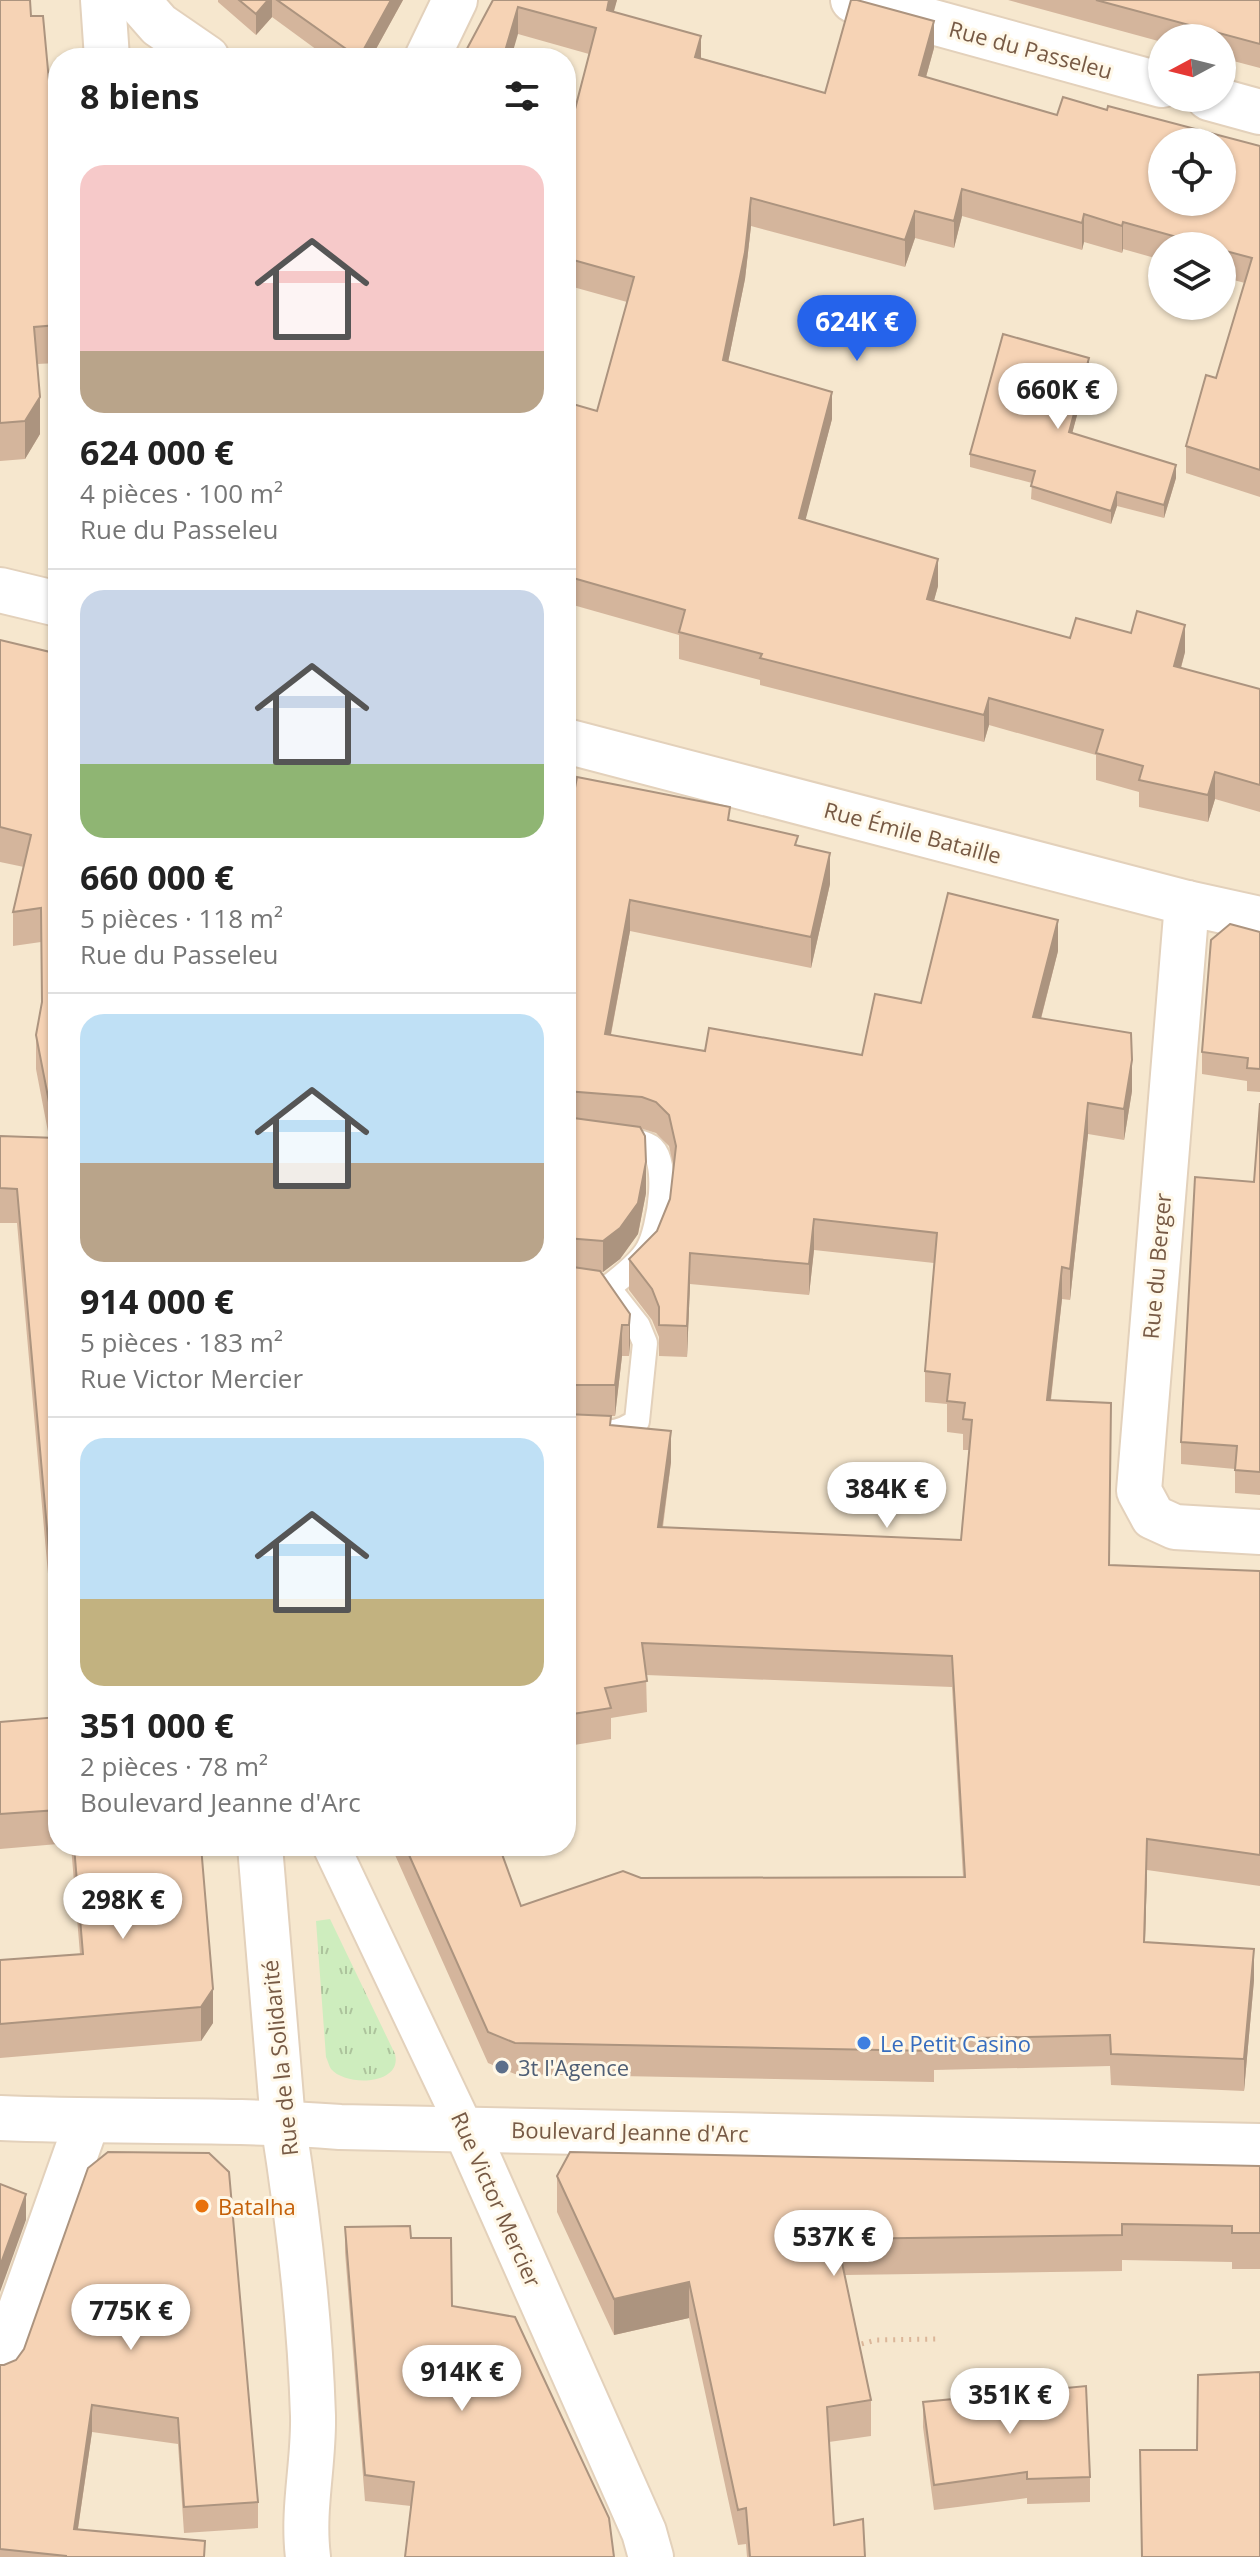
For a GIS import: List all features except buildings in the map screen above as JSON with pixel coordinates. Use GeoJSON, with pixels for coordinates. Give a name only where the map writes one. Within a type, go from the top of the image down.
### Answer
{"type":"FeatureCollection","features":[{"type":"Feature","properties":{"kind":"street"},"geometry":{"type":"LineString","coordinates":[[103,0],[106,48]]}},
{"type":"Feature","properties":{"kind":"street"},"geometry":{"type":"LineString","coordinates":[[137,0],[159,25],[192,48]]}},
{"type":"Feature","properties":{"kind":"street"},"geometry":{"type":"LineString","coordinates":[[432,48],[455,0]]}},
{"type":"Feature","properties":{"kind":"street","name":"Rue du Passeleu"},"geometry":{"type":"LineString","coordinates":[[853,0],[1148,81]]}},
{"type":"Feature","properties":{"kind":"street"},"geometry":{"type":"LineString","coordinates":[[1236,105],[1260,112]]}},
{"type":"Feature","properties":{"kind":"street"},"geometry":{"type":"LineString","coordinates":[[0,590],[48,602]]}},
{"type":"Feature","properties":{"kind":"street","name":"Rue Émile Bataille"},"geometry":{"type":"LineString","coordinates":[[576,744],[1187,903],[1260,919]]}},
{"type":"Feature","properties":{"kind":"street","name":"Rue du Berger"},"geometry":{"type":"LineString","coordinates":[[1187,903],[1139,1491],[1153,1517],[1175,1527],[1260,1532]]}},
{"type":"Feature","properties":{"kind":"street","name":"Rue de la Solidarité"},"geometry":{"type":"LineString","coordinates":[[261,1856],[283,2122],[292,2183],[313,2418],[304,2525],[308,2557]]}},
{"type":"Feature","properties":{"kind":"street","name":"Rue Victor Mercier"},"geometry":{"type":"LineString","coordinates":[[336,1856],[465,2128],[644,2532],[651,2557]]}},
{"type":"Feature","properties":{"kind":"street","name":"Boulevard Jeanne d'Arc"},"geometry":{"type":"LineString","coordinates":[[0,2118],[1260,2146]]}},
{"type":"Feature","properties":{"kind":"street"},"geometry":{"type":"LineString","coordinates":[[0,2367],[87,2122]]}},
{"type":"Feature","properties":{"kind":"lane"},"geometry":{"type":"LineString","coordinates":[[576,1136],[647,1145],[658,1153],[662,1169],[655,1236],[647,1253],[608,1288]]}},
{"type":"Feature","properties":{"kind":"lane"},"geometry":{"type":"LineString","coordinates":[[576,1285],[608,1288],[638,1326],[645,1343],[637,1421],[626,1431],[611,1434],[576,1431]]}},
{"type":"Feature","properties":{"kind":"path"},"geometry":{"type":"LineString","coordinates":[[853,2346],[876,2340],[937,2339]]}},
{"type":"Feature","properties":{"kind":"shaded area"},"geometry":{"type":"Polygon","coordinates":[[[0,0],[1260,0],[1260,2557],[0,2557],[0,0]]]}},
{"type":"Feature","properties":{"kind":"green space"},"geometry":{"type":"Polygon","coordinates":[[[330,1919],[395,2054],[395,2064],[390,2072],[372,2080],[348,2079],[338,2075],[331,2069],[326,2057],[316,1921],[330,1919]]]}},
{"type":"Feature","properties":{"kind":"place","name":"Le Petit Casino"},"geometry":{"type":"Point","coordinates":[864,2043]}},
{"type":"Feature","properties":{"kind":"place","name":"3t l'Agence"},"geometry":{"type":"Point","coordinates":[502,2067]}},
{"type":"Feature","properties":{"kind":"place","name":"Batalha"},"geometry":{"type":"Point","coordinates":[202,2206]}}]}
